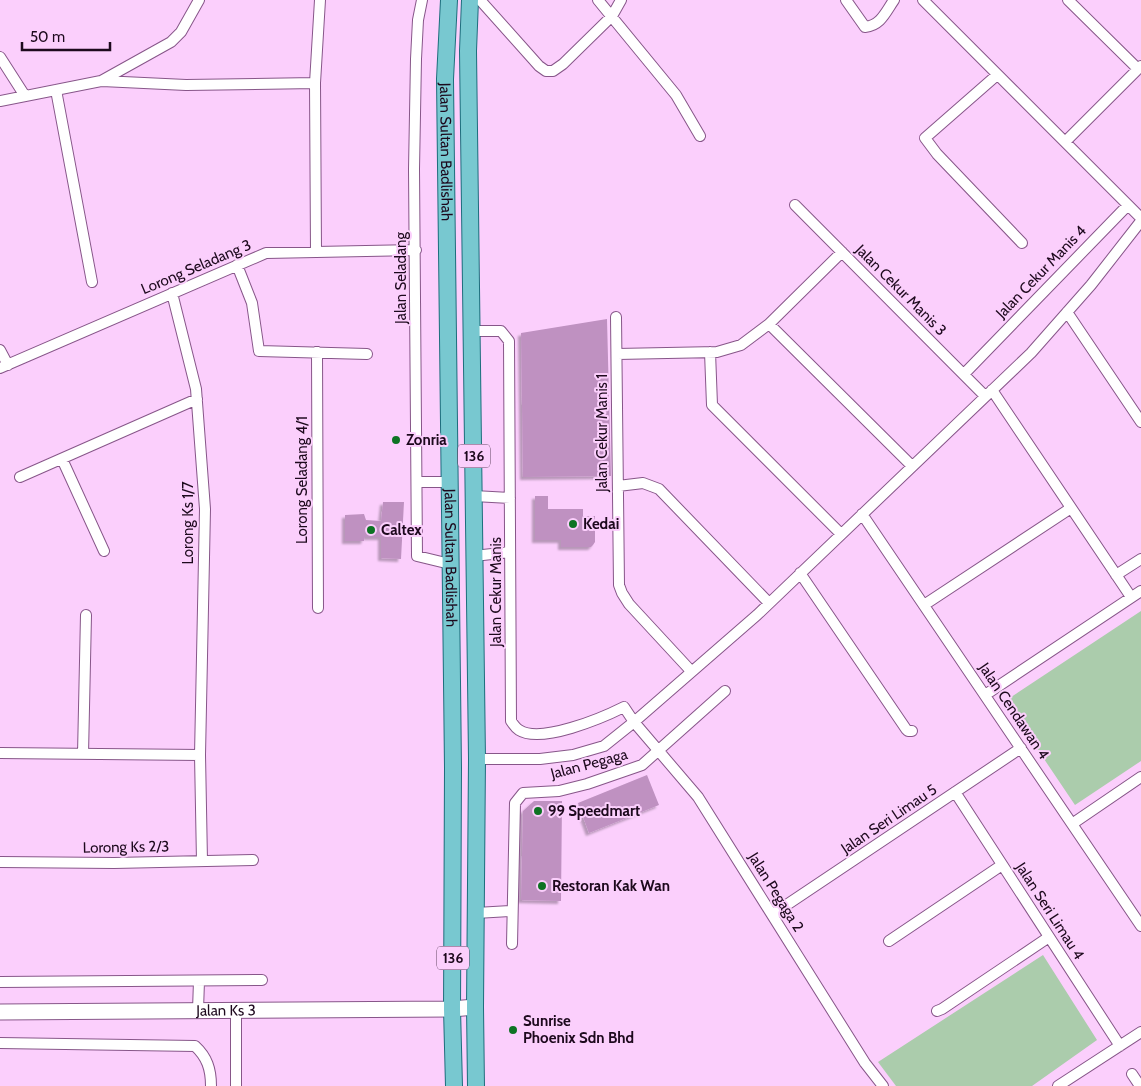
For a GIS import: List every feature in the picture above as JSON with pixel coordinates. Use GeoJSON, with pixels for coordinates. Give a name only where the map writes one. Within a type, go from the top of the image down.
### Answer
{"type":"FeatureCollection","features":[{"type":"Feature","properties":{"kind":"main road","name":"Jalan Sultan Badlishah"},"geometry":{"type":"LineString","coordinates":[[449,0],[445,70],[449,283],[449,482],[453,768],[452,1009],[454,1086]]}},
{"type":"Feature","properties":{"kind":"main road","name":"Jalan Sultan Badlishah"},"geometry":{"type":"LineString","coordinates":[[470,0],[468,61],[474,496],[476,1086]]}},
{"type":"Feature","properties":{"kind":"street"},"geometry":{"type":"LineString","coordinates":[[101,81],[170,42],[181,32],[200,0]]}},
{"type":"Feature","properties":{"kind":"street"},"geometry":{"type":"LineString","coordinates":[[316,252],[314,83],[320,0]]}},
{"type":"Feature","properties":{"kind":"street","name":"Jalan Seladang"},"geometry":{"type":"LineString","coordinates":[[422,0],[418,20],[416,59],[414,169],[417,556],[450,564]]}},
{"type":"Feature","properties":{"kind":"street"},"geometry":{"type":"LineString","coordinates":[[480,0],[539,66],[546,71],[552,71],[563,64],[612,16],[621,0]]}},
{"type":"Feature","properties":{"kind":"street"},"geometry":{"type":"LineString","coordinates":[[598,0],[676,94],[700,136]]}},
{"type":"Feature","properties":{"kind":"street"},"geometry":{"type":"LineString","coordinates":[[846,0],[864,27],[874,26],[880,21],[894,0]]}},
{"type":"Feature","properties":{"kind":"street"},"geometry":{"type":"LineString","coordinates":[[476,759],[540,758],[573,755],[604,746],[634,722],[769,603],[1031,353],[1092,285],[1141,219],[923,0]]}},
{"type":"Feature","properties":{"kind":"street"},"geometry":{"type":"LineString","coordinates":[[1065,142],[1139,68],[1068,0]]}},
{"type":"Feature","properties":{"kind":"street"},"geometry":{"type":"LineString","coordinates":[[0,58],[25,96]]}},
{"type":"Feature","properties":{"kind":"street"},"geometry":{"type":"LineString","coordinates":[[997,75],[925,138],[937,154],[1022,243]]}},
{"type":"Feature","properties":{"kind":"street"},"geometry":{"type":"LineString","coordinates":[[0,101],[101,81],[186,85],[314,83]]}},
{"type":"Feature","properties":{"kind":"street"},"geometry":{"type":"LineString","coordinates":[[56,90],[92,282]]}},
{"type":"Feature","properties":{"kind":"street","name":"Jalan Cekur Manis 3"},"geometry":{"type":"LineString","coordinates":[[795,205],[964,374],[989,393],[1071,508],[1131,597]]}},
{"type":"Feature","properties":{"kind":"street","name":"Jalan Cekur Manis 4"},"geometry":{"type":"LineString","coordinates":[[964,374],[1128,205]]}},
{"type":"Feature","properties":{"kind":"street","name":"Lorong Seladang 3"},"geometry":{"type":"LineString","coordinates":[[4,367],[266,253],[416,250]]}},
{"type":"Feature","properties":{"kind":"street"},"geometry":{"type":"LineString","coordinates":[[616,354],[717,352],[741,344],[769,324],[842,252]]}},
{"type":"Feature","properties":{"kind":"street"},"geometry":{"type":"LineString","coordinates":[[238,265],[252,303],[259,351],[366,354]]}},
{"type":"Feature","properties":{"kind":"street","name":"Lorong Ks 1/7"},"geometry":{"type":"LineString","coordinates":[[172,293],[196,389],[205,509],[200,755],[202,861]]}},
{"type":"Feature","properties":{"kind":"street"},"geometry":{"type":"LineString","coordinates":[[1067,312],[1141,422]]}},
{"type":"Feature","properties":{"kind":"street","name":"Jalan Cekur Manis 1"},"geometry":{"type":"LineString","coordinates":[[616,318],[619,585],[629,604],[692,671]]}},
{"type":"Feature","properties":{"kind":"street"},"geometry":{"type":"LineString","coordinates":[[769,324],[912,466]]}},
{"type":"Feature","properties":{"kind":"street","name":"Jalan Cekur Manis"},"geometry":{"type":"LineString","coordinates":[[472,331],[501,331],[507,338],[511,721],[517,730],[523,732],[563,731],[603,717],[624,707]]}},
{"type":"Feature","properties":{"kind":"street"},"geometry":{"type":"LineString","coordinates":[[0,350],[4,367]]}},
{"type":"Feature","properties":{"kind":"street","name":"Lorong Seladang 4/1"},"geometry":{"type":"LineString","coordinates":[[317,352],[318,608]]}},
{"type":"Feature","properties":{"kind":"street"},"geometry":{"type":"LineString","coordinates":[[710,352],[712,405],[841,534]]}},
{"type":"Feature","properties":{"kind":"street"},"geometry":{"type":"LineString","coordinates":[[20,477],[197,400]]}},
{"type":"Feature","properties":{"kind":"street"},"geometry":{"type":"LineString","coordinates":[[62,459],[104,551]]}},
{"type":"Feature","properties":{"kind":"street"},"geometry":{"type":"LineString","coordinates":[[417,482],[449,482]]}},
{"type":"Feature","properties":{"kind":"street"},"geometry":{"type":"LineString","coordinates":[[618,486],[643,483],[659,489],[769,603]]}},
{"type":"Feature","properties":{"kind":"street"},"geometry":{"type":"LineString","coordinates":[[474,496],[510,498]]}},
{"type":"Feature","properties":{"kind":"street"},"geometry":{"type":"LineString","coordinates":[[924,605],[1071,508]]}},
{"type":"Feature","properties":{"kind":"street","name":"Jalan Cendawan 4"},"geometry":{"type":"LineString","coordinates":[[862,514],[1072,824],[1137,912],[1141,926]]}},
{"type":"Feature","properties":{"kind":"street"},"geometry":{"type":"LineString","coordinates":[[474,556],[510,552]]}},
{"type":"Feature","properties":{"kind":"street"},"geometry":{"type":"LineString","coordinates":[[1116,575],[1141,558]]}},
{"type":"Feature","properties":{"kind":"street"},"geometry":{"type":"LineString","coordinates":[[800,573],[908,731],[912,731]]}},
{"type":"Feature","properties":{"kind":"street"},"geometry":{"type":"LineString","coordinates":[[985,695],[1141,591]]}},
{"type":"Feature","properties":{"kind":"street"},"geometry":{"type":"LineString","coordinates":[[83,754],[86,615]]}},
{"type":"Feature","properties":{"kind":"street","name":"Jalan Pegaga"},"geometry":{"type":"LineString","coordinates":[[512,944],[515,803],[523,793],[559,791],[587,784],[642,765],[725,691]]}},
{"type":"Feature","properties":{"kind":"street","name":"Jalan Pegaga 2"},"geometry":{"type":"LineString","coordinates":[[624,707],[634,722],[698,797],[865,1063],[883,1086]]}},
{"type":"Feature","properties":{"kind":"street","name":"Jalan Seri Limau 5"},"geometry":{"type":"LineString","coordinates":[[773,914],[1021,748]]}},
{"type":"Feature","properties":{"kind":"street"},"geometry":{"type":"LineString","coordinates":[[0,753],[200,755]]}},
{"type":"Feature","properties":{"kind":"street"},"geometry":{"type":"LineString","coordinates":[[1072,824],[1141,777]]}},
{"type":"Feature","properties":{"kind":"street","name":"Jalan Seri Limau 4"},"geometry":{"type":"LineString","coordinates":[[955,792],[1120,1046]]}},
{"type":"Feature","properties":{"kind":"street","name":"Lorong Ks 2/3"},"geometry":{"type":"LineString","coordinates":[[0,862],[114,863],[253,860]]}},
{"type":"Feature","properties":{"kind":"street"},"geometry":{"type":"LineString","coordinates":[[889,941],[1002,865]]}},
{"type":"Feature","properties":{"kind":"street"},"geometry":{"type":"LineString","coordinates":[[476,912],[512,911]]}},
{"type":"Feature","properties":{"kind":"street"},"geometry":{"type":"LineString","coordinates":[[937,1011],[1049,937]]}},
{"type":"Feature","properties":{"kind":"street"},"geometry":{"type":"LineString","coordinates":[[198,1010],[199,980]]}},
{"type":"Feature","properties":{"kind":"street"},"geometry":{"type":"LineString","coordinates":[[0,982],[262,980]]}},
{"type":"Feature","properties":{"kind":"street","name":"Jalan Ks 3"},"geometry":{"type":"LineString","coordinates":[[0,1012],[475,1008]]}},
{"type":"Feature","properties":{"kind":"street"},"geometry":{"type":"LineString","coordinates":[[236,1010],[236,1086]]}},
{"type":"Feature","properties":{"kind":"street"},"geometry":{"type":"LineString","coordinates":[[1058,1086],[1141,1032]]}},
{"type":"Feature","properties":{"kind":"street"},"geometry":{"type":"LineString","coordinates":[[0,1043],[195,1046],[202,1052],[208,1062],[211,1086]]}},
{"type":"Feature","properties":{"kind":"street"},"geometry":{"type":"LineString","coordinates":[[1132,1074],[1140,1086]]}},
{"type":"Feature","properties":{"kind":"green space"},"geometry":{"type":"Polygon","coordinates":[[[1141,611],[1141,761],[1075,805],[1005,701],[1141,611]]]}},
{"type":"Feature","properties":{"kind":"green space"},"geometry":{"type":"Polygon","coordinates":[[[1043,955],[1097,1040],[1032,1086],[896,1086],[878,1062],[1043,955]]]}},
{"type":"Feature","properties":{"kind":"building"},"geometry":{"type":"Polygon","coordinates":[[[607,319],[611,476],[523,477],[521,333],[607,319]]]}},
{"type":"Feature","properties":{"kind":"building"},"geometry":{"type":"Polygon","coordinates":[[[535,496],[548,496],[548,509],[583,509],[583,516],[595,516],[595,542],[593,545],[591,547],[561,547],[561,540],[535,540],[535,496]]]}},
{"type":"Feature","properties":{"kind":"building"},"geometry":{"type":"Polygon","coordinates":[[[383,502],[404,502],[401,559],[381,558],[381,537],[365,537],[364,541],[345,541],[345,515],[364,514],[366,520],[381,521],[383,502]]]}},
{"type":"Feature","properties":{"kind":"building"},"geometry":{"type":"Polygon","coordinates":[[[647,775],[659,805],[589,833],[578,803],[647,775]]]}},
{"type":"Feature","properties":{"kind":"building"},"geometry":{"type":"Polygon","coordinates":[[[534,801],[562,801],[561,901],[521,900],[523,811],[534,801]]]}},
{"type":"Feature","properties":{"kind":"place","name":"Zonria"},"geometry":{"type":"Point","coordinates":[396,440]}},
{"type":"Feature","properties":{"kind":"place","name":"Kedai"},"geometry":{"type":"Point","coordinates":[573,524]}},
{"type":"Feature","properties":{"kind":"place","name":"Caltex"},"geometry":{"type":"Point","coordinates":[371,530]}},
{"type":"Feature","properties":{"kind":"place","name":"99 Speedmart"},"geometry":{"type":"Point","coordinates":[538,811]}},
{"type":"Feature","properties":{"kind":"place","name":"Restoran Kak Wan"},"geometry":{"type":"Point","coordinates":[542,886]}},
{"type":"Feature","properties":{"kind":"place","name":"Sunrise Phoenix Sdn Bhd"},"geometry":{"type":"Point","coordinates":[513,1030]}}]}
